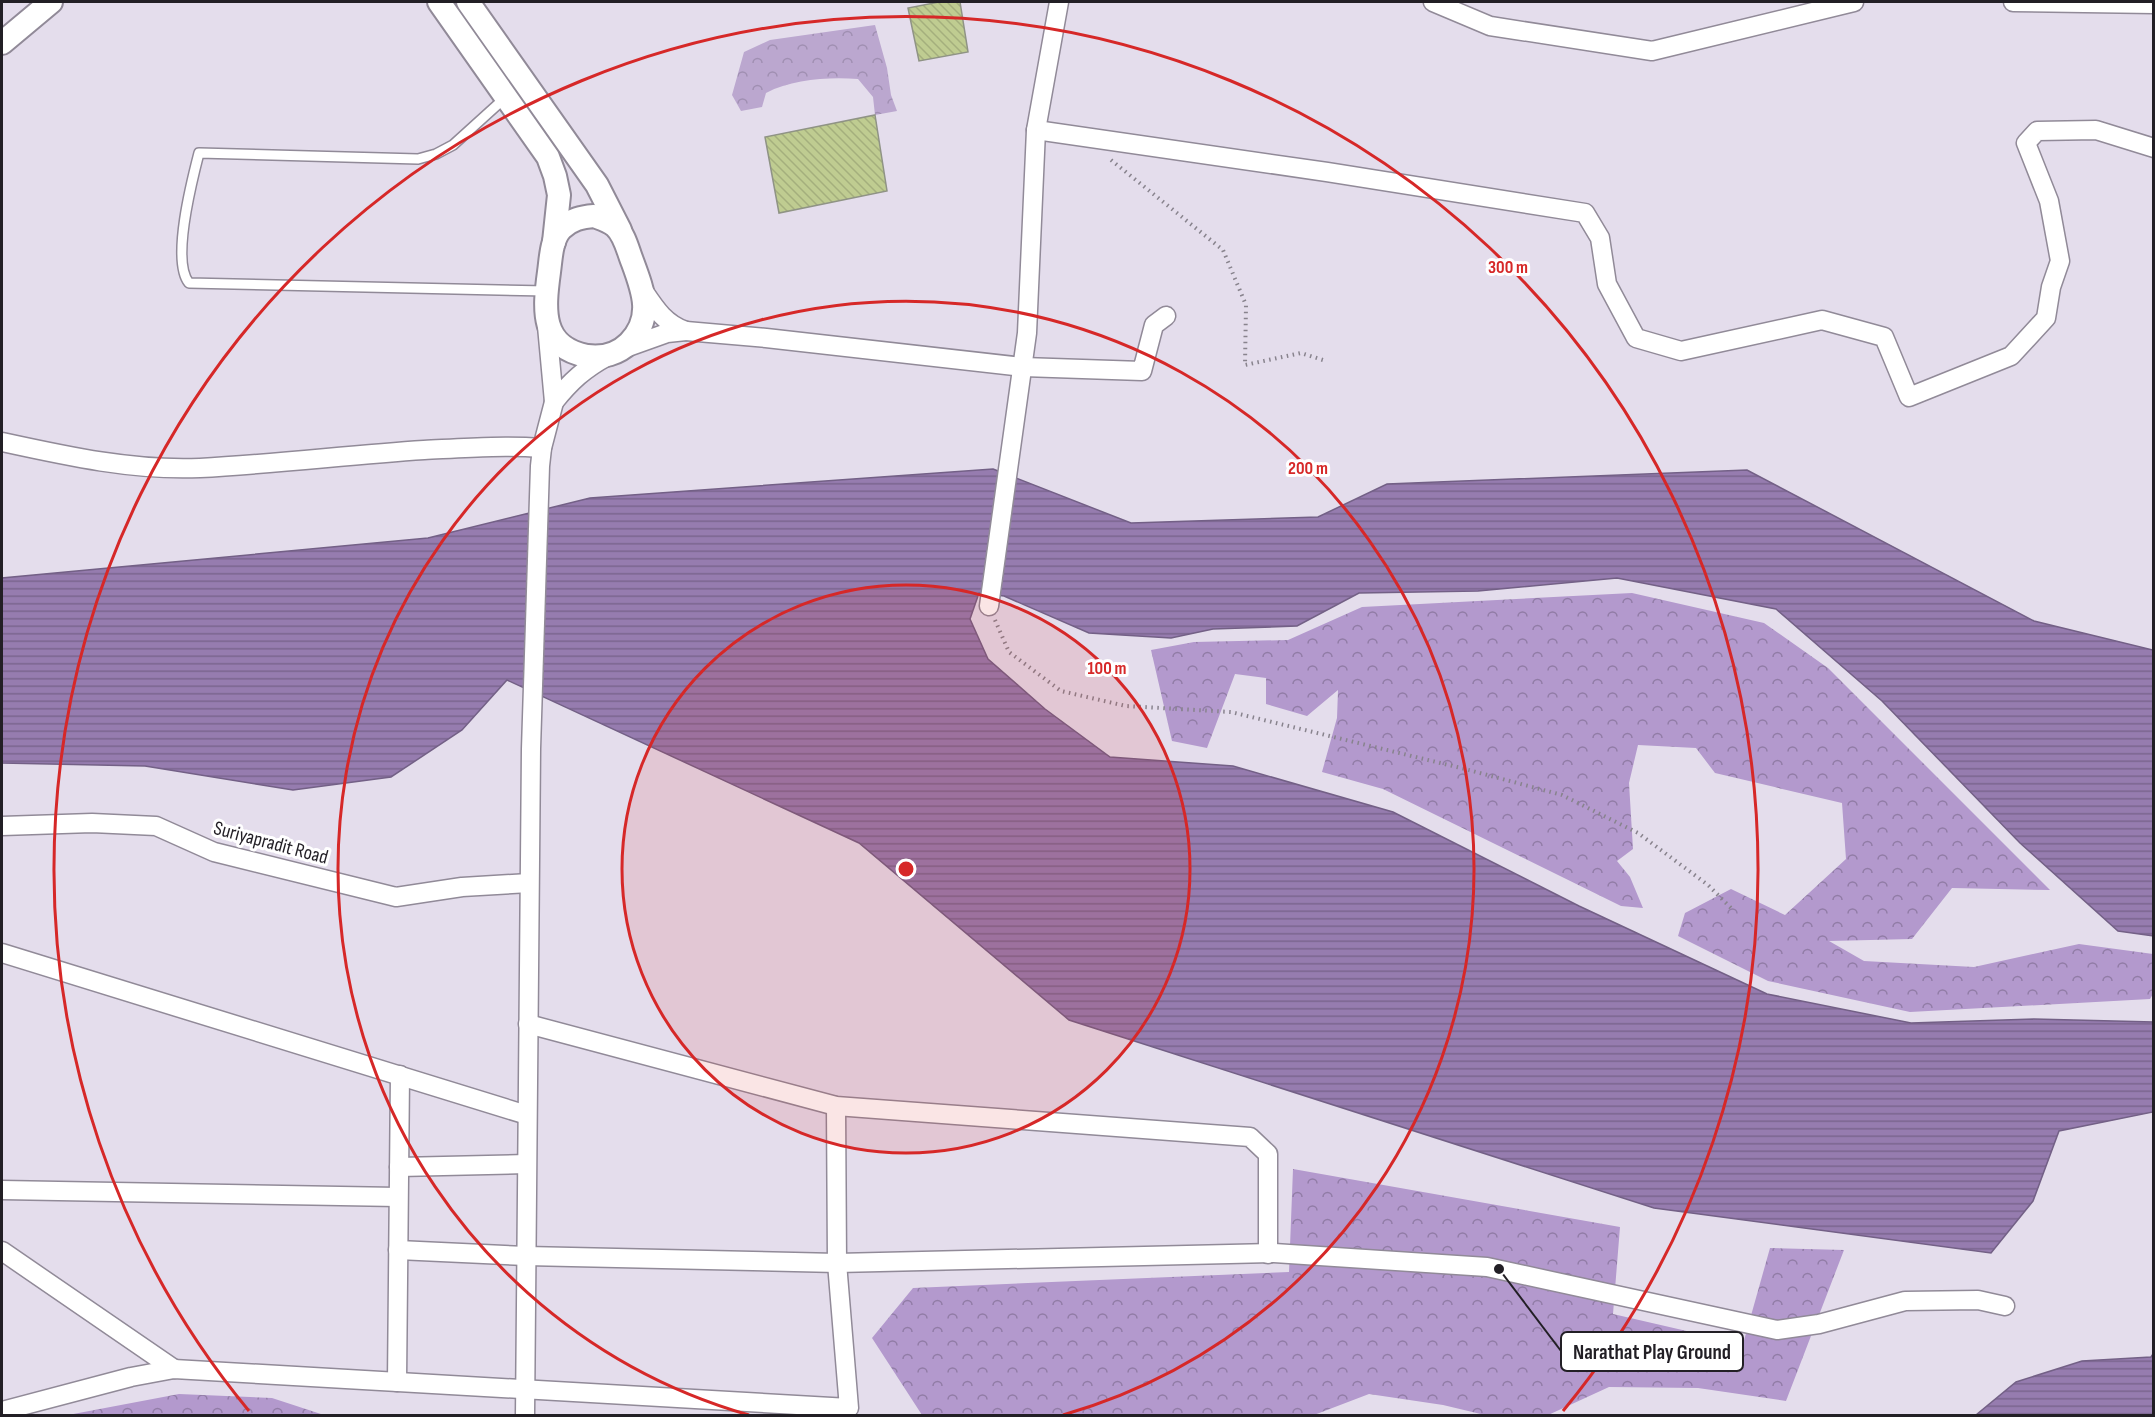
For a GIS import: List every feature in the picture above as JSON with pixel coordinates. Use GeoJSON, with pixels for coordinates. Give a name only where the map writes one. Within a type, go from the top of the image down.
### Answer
{"type":"FeatureCollection","features":[{"type":"Feature","properties":{"kind":"street"},"geometry":{"type":"LineString","coordinates":[[2,43],[51,2]]}},
{"type":"Feature","properties":{"kind":"street"},"geometry":{"type":"LineString","coordinates":[[439,2],[548,156],[559,195],[545,305],[554,402],[541,457],[531,749],[525,1416]]}},
{"type":"Feature","properties":{"kind":"street"},"geometry":{"type":"LineString","coordinates":[[468,2],[597,185],[623,236],[643,290],[646,308],[643,323],[635,337],[617,351],[585,368],[554,402]]}},
{"type":"Feature","properties":{"kind":"street"},"geometry":{"type":"LineString","coordinates":[[989,606],[1027,333],[1036,130],[1059,2]]}},
{"type":"Feature","properties":{"kind":"street"},"geometry":{"type":"LineString","coordinates":[[1433,2],[1490,26],[1653,51],[1842,3]]}},
{"type":"Feature","properties":{"kind":"street"},"geometry":{"type":"LineString","coordinates":[[2013,2],[2154,4]]}},
{"type":"Feature","properties":{"kind":"street"},"geometry":{"type":"LineString","coordinates":[[1036,130],[1327,172],[1585,213],[1600,238],[1607,284],[1636,338],[1681,351],[1822,320],[1884,337],[1909,397],[2012,356],[2046,318],[2051,287],[2060,261],[2049,201],[2026,143],[2037,131],[2096,130],[2154,148]]}},
{"type":"Feature","properties":{"kind":"street"},"geometry":{"type":"LineString","coordinates":[[554,242],[560,230],[570,222],[582,217],[594,216],[606,220],[616,226],[623,236]]}},
{"type":"Feature","properties":{"kind":"street"},"geometry":{"type":"LineString","coordinates":[[643,290],[667,322],[686,331]]}},
{"type":"Feature","properties":{"kind":"street"},"geometry":{"type":"LineString","coordinates":[[547,321],[553,335],[564,346],[578,354],[594,357],[659,336],[686,331],[1023,367],[1142,371],[1154,325],[1166,316]]}},
{"type":"Feature","properties":{"kind":"street"},"geometry":{"type":"LineString","coordinates":[[2,442],[61,455],[136,465],[198,468],[503,445],[541,457]]}},
{"type":"Feature","properties":{"kind":"street","name":"Suriyapradit Road"},"geometry":{"type":"LineString","coordinates":[[2,826],[92,824],[156,826],[214,852],[396,897],[462,887],[529,882]]}},
{"type":"Feature","properties":{"kind":"street"},"geometry":{"type":"LineString","coordinates":[[2,953],[527,1115]]}},
{"type":"Feature","properties":{"kind":"street"},"geometry":{"type":"LineString","coordinates":[[528,1024],[836,1106],[1250,1137],[1268,1154],[1268,1254]]}},
{"type":"Feature","properties":{"kind":"street"},"geometry":{"type":"LineString","coordinates":[[397,1382],[400,1075]]}},
{"type":"Feature","properties":{"kind":"street"},"geometry":{"type":"LineString","coordinates":[[2,1411],[131,1377],[174,1369],[849,1408],[837,1263],[836,1106]]}},
{"type":"Feature","properties":{"kind":"street"},"geometry":{"type":"LineString","coordinates":[[399,1167],[526,1164]]}},
{"type":"Feature","properties":{"kind":"street"},"geometry":{"type":"LineString","coordinates":[[2,1190],[398,1197]]}},
{"type":"Feature","properties":{"kind":"street"},"geometry":{"type":"LineString","coordinates":[[398,1250],[526,1256],[837,1263],[1268,1254],[1487,1267],[1777,1330],[1819,1324],[1905,1302],[1978,1300],[2005,1306]]}},
{"type":"Feature","properties":{"kind":"street"},"geometry":{"type":"LineString","coordinates":[[2,1251],[174,1369]]}},
{"type":"Feature","properties":{"kind":"lane"},"geometry":{"type":"LineString","coordinates":[[506,97],[453,145],[436,154],[418,159],[199,153],[186,207],[182,262],[189,283],[547,291]]}},
{"type":"Feature","properties":{"kind":"path"},"geometry":{"type":"LineString","coordinates":[[1109,158],[1223,250],[1246,305],[1245,365],[1300,353],[1326,361]]}},
{"type":"Feature","properties":{"kind":"path"},"geometry":{"type":"LineString","coordinates":[[989,606],[1009,652],[1061,691],[1126,706],[1232,712],[1562,795],[1638,833],[1708,885],[1731,908]]}},
{"type":"Feature","properties":{"kind":"green space"},"geometry":{"type":"Polygon","coordinates":[[[875,25],[887,68],[891,95],[897,111],[875,115],[873,97],[858,79],[835,78],[799,82],[776,88],[766,93],[762,107],[741,111],[732,95],[744,52],[770,40],[875,25]]]}},
{"type":"Feature","properties":{"kind":"green space"},"geometry":{"type":"Polygon","coordinates":[[[1632,593],[1764,623],[1828,668],[2050,890],[1952,888],[1912,939],[1829,941],[1864,961],[1974,967],[2079,944],[2153,954],[2153,994],[2150,999],[1910,1012],[1768,981],[1678,936],[1685,913],[1731,889],[1785,915],[1846,859],[1842,803],[1715,773],[1696,748],[1638,745],[1629,783],[1633,849],[1617,861],[1630,877],[1643,908],[1621,906],[1383,789],[1322,772],[1337,718],[1338,690],[1307,716],[1266,704],[1266,678],[1235,674],[1207,748],[1172,741],[1151,650],[1194,642],[1288,640],[1362,607],[1632,593]]]}},
{"type":"Feature","properties":{"kind":"green space"},"geometry":{"type":"Polygon","coordinates":[[[1293,1169],[1620,1227],[1613,1314],[1743,1344],[1770,1248],[1844,1250],[1786,1401],[1698,1388],[1609,1387],[1546,1416],[1485,1415],[1443,1405],[1369,1394],[1314,1415],[922,1415],[872,1338],[913,1288],[1289,1272],[1293,1169]]]}},
{"type":"Feature","properties":{"kind":"green space"},"geometry":{"type":"Polygon","coordinates":[[[179,1394],[272,1398],[324,1415],[68,1415],[179,1394]]]}},
{"type":"Feature","properties":{"kind":"shaded area"},"geometry":{"type":"Polygon","coordinates":[[[993,469],[1131,523],[1318,517],[1387,484],[1747,470],[2034,621],[2153,650],[2153,936],[2118,931],[2020,843],[1882,701],[1776,609],[1617,578],[1478,591],[1359,593],[1297,626],[1213,629],[1171,638],[1089,633],[1004,596],[979,593],[970,619],[988,659],[1045,709],[1110,757],[1233,766],[1393,812],[1579,906],[1767,994],[1911,1023],[2034,1019],[2153,1022],[2153,1112],[2059,1131],[2033,1201],[1991,1253],[1654,1208],[1069,1020],[859,843],[507,680],[462,730],[391,777],[293,790],[145,766],[2,763],[2,578],[428,538],[590,498],[993,469]]]}},
{"type":"Feature","properties":{"kind":"shaded area"},"geometry":{"type":"Polygon","coordinates":[[[2153,1354],[2153,1415],[1976,1415],[2016,1382],[2082,1361],[2151,1357],[2153,1354]]]}},
{"type":"Feature","properties":{"kind":"building"},"geometry":{"type":"Polygon","coordinates":[[[939,2],[960,2],[968,52],[919,61],[908,8],[939,2]]]}},
{"type":"Feature","properties":{"kind":"building"},"geometry":{"type":"Polygon","coordinates":[[[875,115],[887,191],[779,213],[765,137],[875,115]]]}},
{"type":"Feature","properties":{"kind":"place","name":"Narathat Play Ground"},"geometry":{"type":"Point","coordinates":[1499,1269]}}]}
